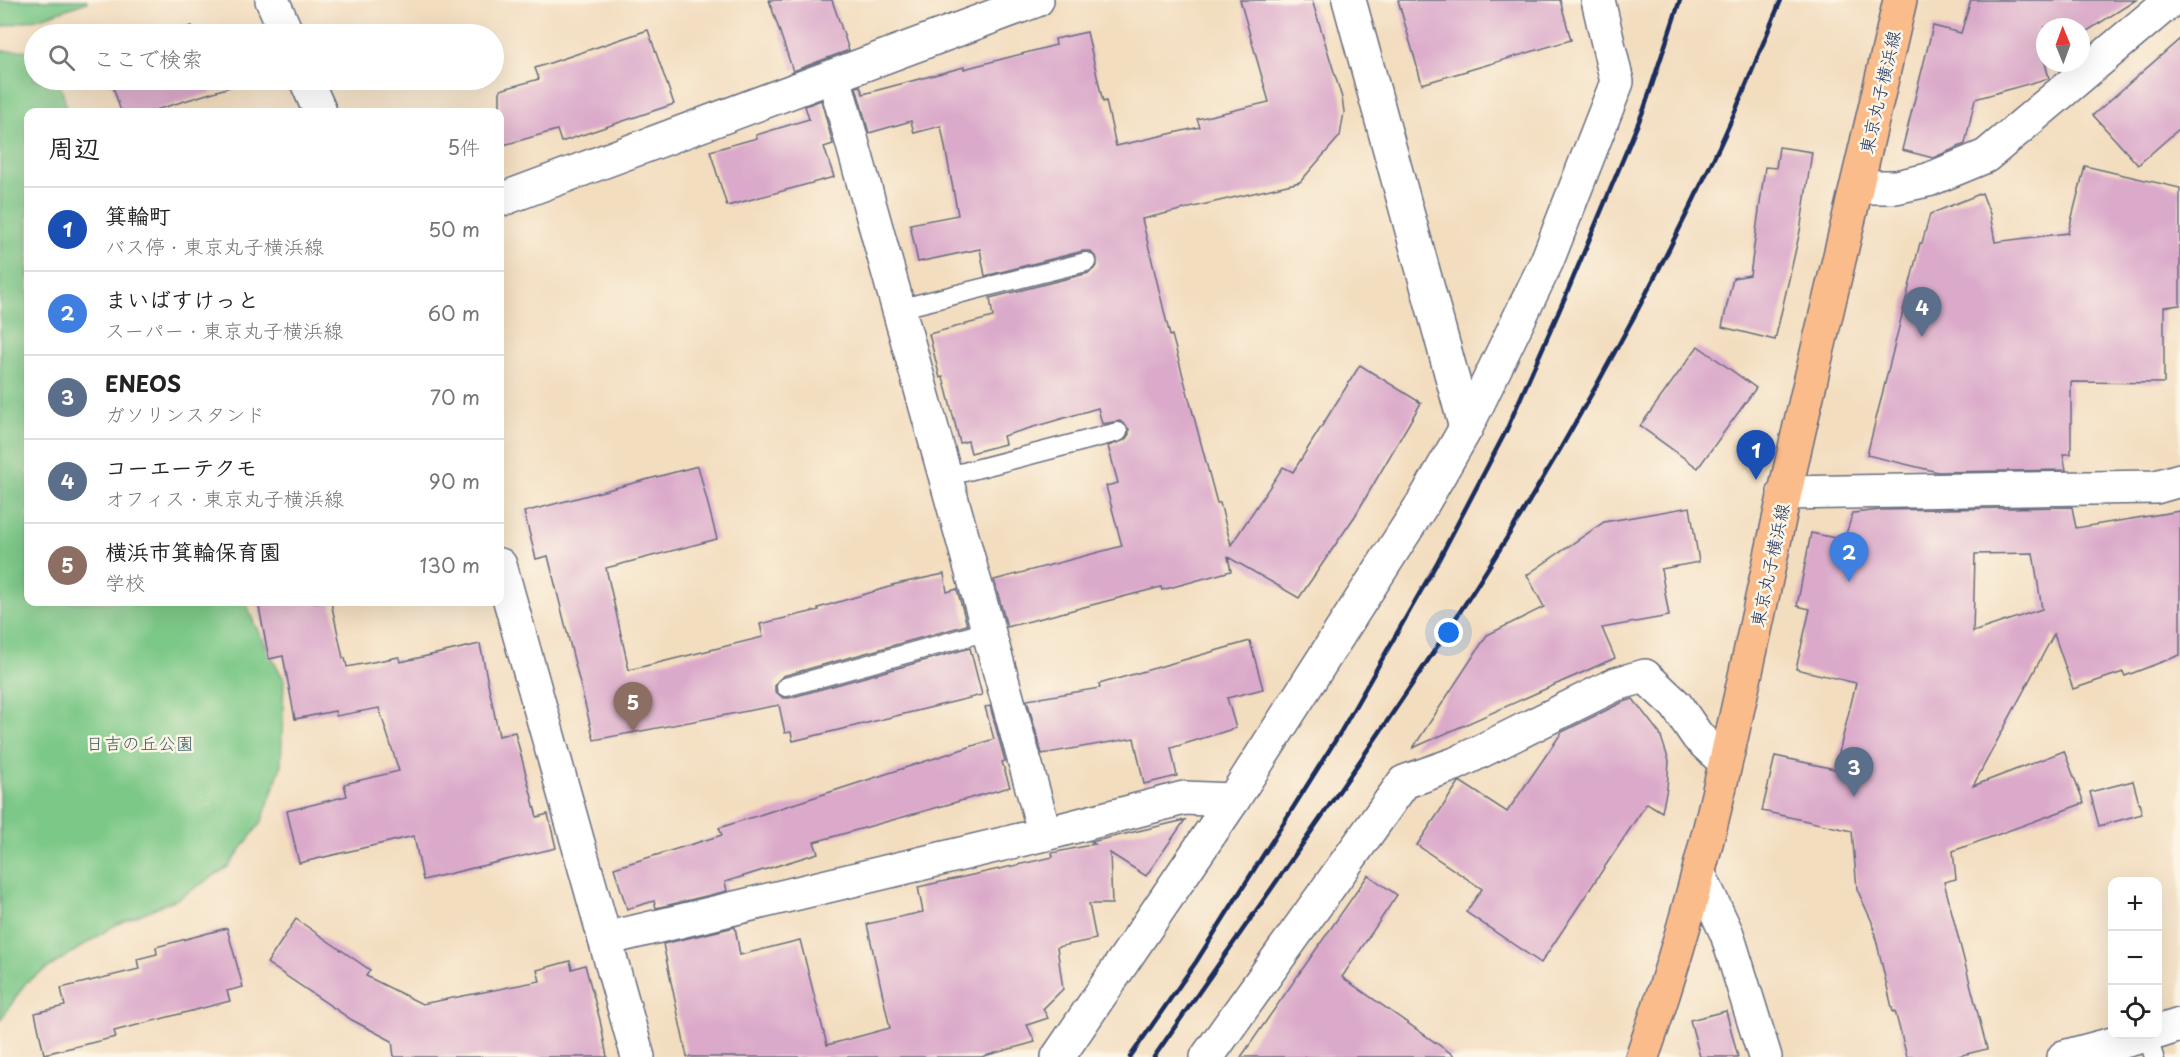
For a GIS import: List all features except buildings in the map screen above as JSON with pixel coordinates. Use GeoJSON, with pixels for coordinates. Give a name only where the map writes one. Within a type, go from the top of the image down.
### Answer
{"type":"FeatureCollection","features":[{"type":"Feature","properties":{"kind":"main road","name":"東京丸子横浜線"},"geometry":{"type":"LineString","coordinates":[[1642,1057],[1699,874],[1784,493],[1900,0]]}},
{"type":"Feature","properties":{"kind":"street"},"geometry":{"type":"LineString","coordinates":[[272,0],[283,24]]}},
{"type":"Feature","properties":{"kind":"street"},"geometry":{"type":"LineString","coordinates":[[504,199],[1037,0]]}},
{"type":"Feature","properties":{"kind":"street"},"geometry":{"type":"LineString","coordinates":[[1349,0],[1466,428]]}},
{"type":"Feature","properties":{"kind":"street"},"geometry":{"type":"LineString","coordinates":[[1058,1057],[1233,800],[1424,503],[1466,428],[1547,261],[1617,82],[1598,0]]}},
{"type":"Feature","properties":{"kind":"street"},"geometry":{"type":"LineString","coordinates":[[1857,187],[1896,187],[1928,180],[1986,156],[2171,0]]}},
{"type":"Feature","properties":{"kind":"street"},"geometry":{"type":"LineString","coordinates":[[834,76],[1045,834]]}},
{"type":"Feature","properties":{"kind":"street"},"geometry":{"type":"LineString","coordinates":[[311,90],[319,108]]}},
{"type":"Feature","properties":{"kind":"street"},"geometry":{"type":"LineString","coordinates":[[1784,493],[2156,487],[2180,480]]}},
{"type":"Feature","properties":{"kind":"street"},"geometry":{"type":"LineString","coordinates":[[504,579],[638,1057]]}},
{"type":"Feature","properties":{"kind":"street"},"geometry":{"type":"LineString","coordinates":[[1207,1057],[1404,782],[1455,764],[1616,684],[1645,676],[1676,705],[1698,737],[1725,762]]}},
{"type":"Feature","properties":{"kind":"street"},"geometry":{"type":"LineString","coordinates":[[605,939],[1045,834],[1184,798],[1233,800]]}},
{"type":"Feature","properties":{"kind":"street"},"geometry":{"type":"LineString","coordinates":[[1699,874],[1727,934],[1766,1057]]}},
{"type":"Feature","properties":{"kind":"street"},"geometry":{"type":"LineString","coordinates":[[2064,1057],[2152,1040],[2180,1025]]}},
{"type":"Feature","properties":{"kind":"lane"},"geometry":{"type":"LineString","coordinates":[[898,309],[1086,262]]}},
{"type":"Feature","properties":{"kind":"lane"},"geometry":{"type":"LineString","coordinates":[[945,477],[1118,432]]}},
{"type":"Feature","properties":{"kind":"lane"},"geometry":{"type":"LineString","coordinates":[[786,687],[988,631]]}},
{"type":"Feature","properties":{"kind":"green space"},"geometry":{"type":"Polygon","coordinates":[[[0,0],[87,0],[87,2],[44,17],[0,27],[0,0]]]}},
{"type":"Feature","properties":{"kind":"green space","name":"日吉の丘公園"},"geometry":{"type":"Polygon","coordinates":[[[24,50],[24,90],[62,90],[67,108],[24,108],[24,606],[248,606],[284,680],[281,766],[262,821],[228,867],[179,898],[115,925],[26,982],[0,1021],[0,51],[24,50]]]}},
{"type":"Feature","properties":{"kind":"railway"},"geometry":{"type":"LineString","coordinates":[[1130,1057],[1196,962],[1340,733],[1438,561],[1506,431],[1644,109],[1680,0]]}},
{"type":"Feature","properties":{"kind":"railway"},"geometry":{"type":"LineString","coordinates":[[1154,1057],[1397,706],[1476,587],[1542,479],[1606,369],[1694,200],[1729,125],[1781,0]]}},
{"type":"Feature","properties":{"kind":"place","name":"コーエーテクモ"},"geometry":{"type":"Point","coordinates":[1922,337]}},
{"type":"Feature","properties":{"kind":"place","name":"箕輪町"},"geometry":{"type":"Point","coordinates":[1756,480]}},
{"type":"Feature","properties":{"kind":"place","name":"まいばすけっと"},"geometry":{"type":"Point","coordinates":[1849,582]}},
{"type":"Feature","properties":{"kind":"place","name":"横浜市箕輪保育園"},"geometry":{"type":"Point","coordinates":[633,732]}},
{"type":"Feature","properties":{"kind":"place","name":"ENEOS"},"geometry":{"type":"Point","coordinates":[1854,797]}}]}
